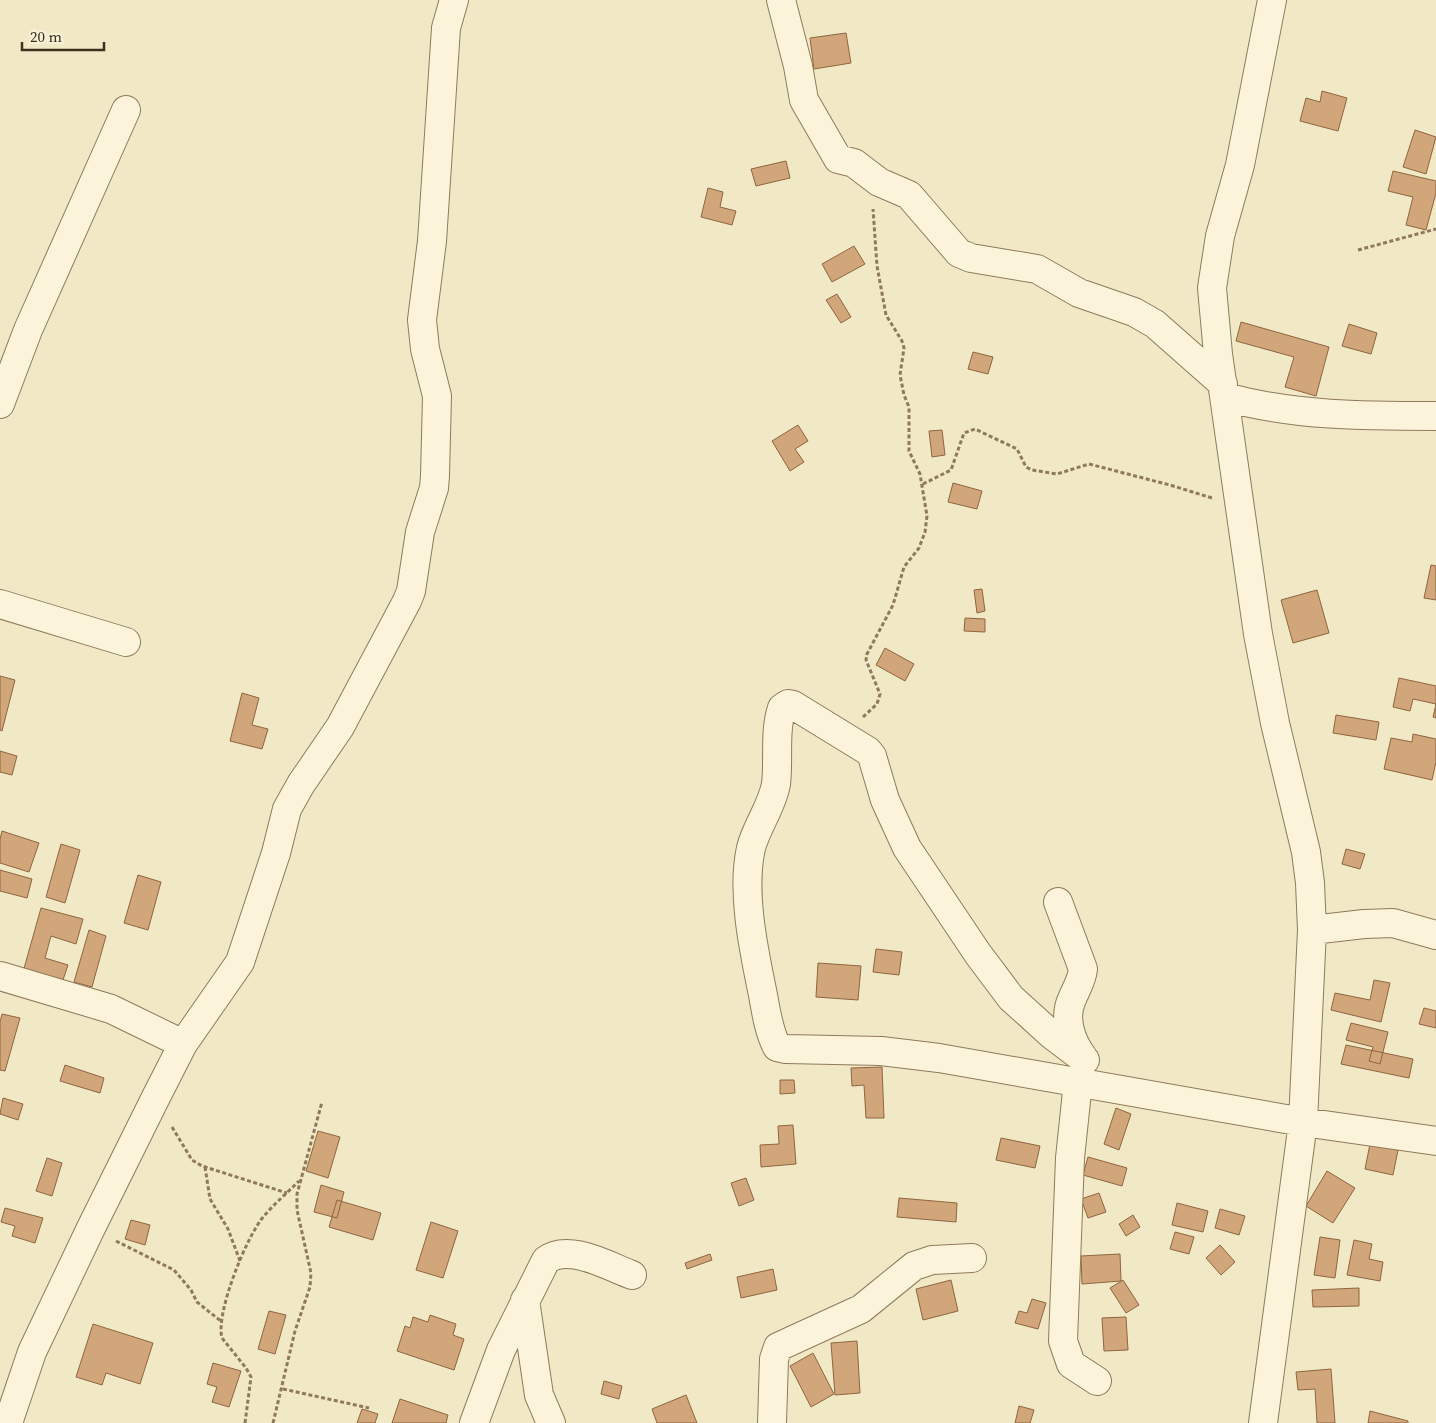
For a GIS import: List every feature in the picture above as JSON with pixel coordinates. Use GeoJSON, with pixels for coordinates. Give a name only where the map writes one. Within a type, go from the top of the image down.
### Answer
{"type":"FeatureCollection","features":[{"type":"Feature","properties":{"kind":"street"},"geometry":{"type":"LineString","coordinates":[[8,1423],[32,1352],[156,1097],[183,1044],[240,962],[276,853],[287,809],[301,784],[340,727],[411,591],[414,560],[434,488],[435,476],[437,396],[425,349],[422,320],[432,241],[446,28],[454,0]]}},
{"type":"Feature","properties":{"kind":"street"},"geometry":{"type":"LineString","coordinates":[[781,0],[798,66],[804,100],[837,157],[854,163],[879,182],[908,195],[958,253],[971,258],[1037,269],[1079,293],[1143,317],[1155,324],[1224,390],[1288,411],[1343,416],[1436,416]]}},
{"type":"Feature","properties":{"kind":"street"},"geometry":{"type":"LineString","coordinates":[[1263,1423],[1303,1122],[1312,930],[1306,852],[1275,723],[1258,634],[1216,337],[1212,288],[1220,236],[1240,165],[1272,0]]}},
{"type":"Feature","properties":{"kind":"street"},"geometry":{"type":"LineString","coordinates":[[0,404],[28,330],[126,110]]}},
{"type":"Feature","properties":{"kind":"street"},"geometry":{"type":"LineString","coordinates":[[0,604],[126,642]]}},
{"type":"Feature","properties":{"kind":"street"},"geometry":{"type":"LineString","coordinates":[[1088,1076],[1052,1035],[1011,998],[978,954],[907,848],[885,800],[872,756],[862,747],[793,705],[788,704],[782,708],[778,720],[778,763],[774,795],[754,837],[747,877],[752,945],[776,1045],[786,1049],[881,1051],[1088,1076],[1303,1122],[1436,1140]]}},
{"type":"Feature","properties":{"kind":"street"},"geometry":{"type":"LineString","coordinates":[[1058,902],[1083,969],[1068,1009],[1070,1032],[1088,1076],[1070,1158],[1063,1341],[1071,1364],[1097,1380]]}},
{"type":"Feature","properties":{"kind":"street"},"geometry":{"type":"LineString","coordinates":[[1312,930],[1364,924],[1393,923],[1436,935]]}},
{"type":"Feature","properties":{"kind":"street"},"geometry":{"type":"LineString","coordinates":[[0,976],[111,1009],[183,1044]]}},
{"type":"Feature","properties":{"kind":"street"},"geometry":{"type":"LineString","coordinates":[[474,1423],[501,1350],[546,1260],[557,1253],[579,1256],[632,1275]]}},
{"type":"Feature","properties":{"kind":"street"},"geometry":{"type":"LineString","coordinates":[[772,1423],[774,1359],[778,1348],[861,1309],[914,1266],[932,1260],[972,1258]]}},
{"type":"Feature","properties":{"kind":"street"},"geometry":{"type":"LineString","coordinates":[[526,1300],[539,1396],[551,1423]]}},
{"type":"Feature","properties":{"kind":"path"},"geometry":{"type":"LineString","coordinates":[[862,747],[863,718],[877,704],[880,694],[866,660],[867,654],[893,605],[904,567],[920,548],[927,516],[923,484],[909,451],[910,418],[900,375],[904,348],[902,341],[886,315],[877,266],[872,176]]}},
{"type":"Feature","properties":{"kind":"path"},"geometry":{"type":"LineString","coordinates":[[1358,250],[1436,229]]}},
{"type":"Feature","properties":{"kind":"path"},"geometry":{"type":"LineString","coordinates":[[923,484],[951,470],[964,433],[975,429],[1017,449],[1026,467],[1032,470],[1057,474],[1089,464],[1119,471],[1215,499],[1227,507],[1243,527]]}},
{"type":"Feature","properties":{"kind":"path"},"geometry":{"type":"LineString","coordinates":[[156,1097],[174,1132],[192,1160],[205,1167],[287,1193]]}},
{"type":"Feature","properties":{"kind":"path"},"geometry":{"type":"LineString","coordinates":[[273,1423],[295,1331],[310,1287],[309,1264],[297,1210],[296,1194],[322,1102]]}},
{"type":"Feature","properties":{"kind":"path"},"geometry":{"type":"LineString","coordinates":[[205,1167],[210,1199],[228,1229],[240,1262]]}},
{"type":"Feature","properties":{"kind":"path"},"geometry":{"type":"LineString","coordinates":[[245,1423],[251,1377],[222,1338],[222,1322],[232,1278],[264,1216],[300,1181]]}},
{"type":"Feature","properties":{"kind":"path"},"geometry":{"type":"LineString","coordinates":[[90,1230],[174,1270],[191,1290],[197,1302],[222,1322]]}},
{"type":"Feature","properties":{"kind":"path"},"geometry":{"type":"LineString","coordinates":[[282,1389],[369,1408]]}},
{"type":"Feature","properties":{"kind":"building"},"geometry":{"type":"Polygon","coordinates":[[[846,33],[851,63],[814,69],[810,38],[846,33]]]}},
{"type":"Feature","properties":{"kind":"building"},"geometry":{"type":"Polygon","coordinates":[[[1322,91],[1347,98],[1338,131],[1300,121],[1306,98],[1320,102],[1322,91]]]}},
{"type":"Feature","properties":{"kind":"building"},"geometry":{"type":"Polygon","coordinates":[[[1415,130],[1436,137],[1426,174],[1403,167],[1415,130]]]}},
{"type":"Feature","properties":{"kind":"building"},"geometry":{"type":"Polygon","coordinates":[[[786,161],[790,178],[756,186],[751,169],[786,161]]]}},
{"type":"Feature","properties":{"kind":"building"},"geometry":{"type":"Polygon","coordinates":[[[1393,171],[1436,181],[1436,193],[1426,230],[1406,225],[1413,197],[1388,191],[1393,171]]]}},
{"type":"Feature","properties":{"kind":"building"},"geometry":{"type":"Polygon","coordinates":[[[708,188],[723,192],[720,207],[736,211],[732,225],[701,217],[708,188]]]}},
{"type":"Feature","properties":{"kind":"building"},"geometry":{"type":"Polygon","coordinates":[[[854,246],[865,264],[832,282],[822,264],[854,246]]]}},
{"type":"Feature","properties":{"kind":"building"},"geometry":{"type":"Polygon","coordinates":[[[837,294],[851,317],[841,323],[826,300],[837,294]]]}},
{"type":"Feature","properties":{"kind":"building"},"geometry":{"type":"Polygon","coordinates":[[[1241,322],[1329,347],[1316,396],[1285,387],[1294,357],[1236,341],[1241,322]]]}},
{"type":"Feature","properties":{"kind":"building"},"geometry":{"type":"Polygon","coordinates":[[[1349,324],[1377,333],[1371,354],[1342,346],[1349,324]]]}},
{"type":"Feature","properties":{"kind":"building"},"geometry":{"type":"Polygon","coordinates":[[[973,352],[993,357],[988,374],[968,369],[973,352]]]}},
{"type":"Feature","properties":{"kind":"building"},"geometry":{"type":"Polygon","coordinates":[[[798,425],[808,441],[795,449],[804,462],[790,471],[772,441],[798,425]]]}},
{"type":"Feature","properties":{"kind":"building"},"geometry":{"type":"Polygon","coordinates":[[[942,430],[945,455],[932,457],[929,431],[942,430]]]}},
{"type":"Feature","properties":{"kind":"building"},"geometry":{"type":"Polygon","coordinates":[[[953,483],[982,491],[977,509],[948,502],[953,483]]]}},
{"type":"Feature","properties":{"kind":"building"},"geometry":{"type":"Polygon","coordinates":[[[1431,565],[1436,566],[1436,600],[1424,598],[1431,565]]]}},
{"type":"Feature","properties":{"kind":"building"},"geometry":{"type":"Polygon","coordinates":[[[982,589],[985,611],[977,613],[974,590],[982,589]]]}},
{"type":"Feature","properties":{"kind":"building"},"geometry":{"type":"Polygon","coordinates":[[[1317,590],[1329,633],[1293,643],[1281,600],[1317,590]]]}},
{"type":"Feature","properties":{"kind":"building"},"geometry":{"type":"Polygon","coordinates":[[[965,618],[985,619],[985,632],[964,631],[965,618]]]}},
{"type":"Feature","properties":{"kind":"building"},"geometry":{"type":"Polygon","coordinates":[[[885,648],[914,664],[905,681],[876,665],[885,648]]]}},
{"type":"Feature","properties":{"kind":"building"},"geometry":{"type":"Polygon","coordinates":[[[0,676],[15,680],[2,731],[0,730],[0,676]]]}},
{"type":"Feature","properties":{"kind":"building"},"geometry":{"type":"Polygon","coordinates":[[[1399,678],[1436,686],[1436,704],[1413,699],[1410,711],[1393,707],[1399,678]]]}},
{"type":"Feature","properties":{"kind":"building"},"geometry":{"type":"Polygon","coordinates":[[[242,693],[259,698],[252,725],[268,729],[262,749],[230,741],[242,693]]]}},
{"type":"Feature","properties":{"kind":"building"},"geometry":{"type":"Polygon","coordinates":[[[1436,704],[1436,718],[1433,717],[1436,704]]]}},
{"type":"Feature","properties":{"kind":"building"},"geometry":{"type":"Polygon","coordinates":[[[1336,715],[1379,722],[1376,740],[1333,733],[1336,715]]]}},
{"type":"Feature","properties":{"kind":"building"},"geometry":{"type":"Polygon","coordinates":[[[1413,734],[1436,739],[1436,762],[1432,780],[1384,769],[1391,738],[1412,742],[1413,734]]]}},
{"type":"Feature","properties":{"kind":"building"},"geometry":{"type":"Polygon","coordinates":[[[0,751],[17,756],[12,775],[0,772],[0,751]]]}},
{"type":"Feature","properties":{"kind":"building"},"geometry":{"type":"Polygon","coordinates":[[[2,831],[39,843],[29,872],[0,863],[2,831]]]}},
{"type":"Feature","properties":{"kind":"building"},"geometry":{"type":"Polygon","coordinates":[[[61,844],[80,850],[65,903],[46,897],[61,844]]]}},
{"type":"Feature","properties":{"kind":"building"},"geometry":{"type":"Polygon","coordinates":[[[1346,849],[1365,854],[1360,869],[1342,864],[1346,849]]]}},
{"type":"Feature","properties":{"kind":"building"},"geometry":{"type":"Polygon","coordinates":[[[0,870],[32,879],[27,898],[0,891],[0,870]]]}},
{"type":"Feature","properties":{"kind":"building"},"geometry":{"type":"Polygon","coordinates":[[[138,875],[161,882],[148,930],[124,923],[138,875]]]}},
{"type":"Feature","properties":{"kind":"building"},"geometry":{"type":"Polygon","coordinates":[[[41,908],[83,919],[76,944],[51,936],[45,958],[68,965],[62,983],[23,972],[41,908]]]}},
{"type":"Feature","properties":{"kind":"building"},"geometry":{"type":"Polygon","coordinates":[[[89,930],[106,936],[92,987],[74,982],[89,930]]]}},
{"type":"Feature","properties":{"kind":"building"},"geometry":{"type":"Polygon","coordinates":[[[876,949],[902,952],[899,975],[873,972],[876,949]]]}},
{"type":"Feature","properties":{"kind":"building"},"geometry":{"type":"Polygon","coordinates":[[[818,963],[861,966],[858,1000],[816,997],[818,963]]]}},
{"type":"Feature","properties":{"kind":"building"},"geometry":{"type":"Polygon","coordinates":[[[1374,980],[1390,983],[1381,1022],[1331,1010],[1335,993],[1370,1000],[1374,980]]]}},
{"type":"Feature","properties":{"kind":"building"},"geometry":{"type":"Polygon","coordinates":[[[1424,1008],[1436,1011],[1436,1028],[1419,1024],[1424,1008]]]}},
{"type":"Feature","properties":{"kind":"building"},"geometry":{"type":"Polygon","coordinates":[[[2,1014],[20,1018],[5,1071],[0,1070],[0,1022],[2,1014]]]}},
{"type":"Feature","properties":{"kind":"building"},"geometry":{"type":"Polygon","coordinates":[[[1351,1023],[1388,1032],[1380,1064],[1369,1061],[1373,1047],[1346,1040],[1351,1023]]]}},
{"type":"Feature","properties":{"kind":"building"},"geometry":{"type":"Polygon","coordinates":[[[1346,1045],[1413,1059],[1409,1078],[1341,1064],[1346,1045]]]}},
{"type":"Feature","properties":{"kind":"building"},"geometry":{"type":"Polygon","coordinates":[[[65,1065],[104,1078],[100,1093],[60,1081],[65,1065]]]}},
{"type":"Feature","properties":{"kind":"building"},"geometry":{"type":"Polygon","coordinates":[[[882,1067],[884,1118],[866,1118],[864,1085],[852,1086],[851,1068],[882,1067]]]}},
{"type":"Feature","properties":{"kind":"building"},"geometry":{"type":"Polygon","coordinates":[[[780,1080],[794,1080],[795,1093],[780,1094],[780,1080]]]}},
{"type":"Feature","properties":{"kind":"building"},"geometry":{"type":"Polygon","coordinates":[[[3,1098],[23,1104],[18,1120],[0,1114],[3,1098]]]}},
{"type":"Feature","properties":{"kind":"building"},"geometry":{"type":"Polygon","coordinates":[[[1116,1108],[1131,1114],[1119,1150],[1104,1144],[1116,1108]]]}},
{"type":"Feature","properties":{"kind":"building"},"geometry":{"type":"Polygon","coordinates":[[[793,1125],[796,1164],[761,1167],[760,1145],[779,1144],[778,1126],[793,1125]]]}},
{"type":"Feature","properties":{"kind":"building"},"geometry":{"type":"Polygon","coordinates":[[[318,1131],[340,1137],[328,1178],[306,1171],[318,1131]]]}},
{"type":"Feature","properties":{"kind":"building"},"geometry":{"type":"Polygon","coordinates":[[[1001,1138],[1040,1146],[1035,1168],[996,1160],[1001,1138]]]}},
{"type":"Feature","properties":{"kind":"building"},"geometry":{"type":"Polygon","coordinates":[[[1370,1144],[1398,1150],[1393,1175],[1365,1169],[1370,1144]]]}},
{"type":"Feature","properties":{"kind":"building"},"geometry":{"type":"Polygon","coordinates":[[[1088,1157],[1127,1168],[1122,1186],[1083,1175],[1088,1157]]]}},
{"type":"Feature","properties":{"kind":"building"},"geometry":{"type":"Polygon","coordinates":[[[47,1158],[62,1163],[52,1196],[36,1191],[47,1158]]]}},
{"type":"Feature","properties":{"kind":"building"},"geometry":{"type":"Polygon","coordinates":[[[1327,1171],[1355,1188],[1333,1223],[1306,1206],[1327,1171]]]}},
{"type":"Feature","properties":{"kind":"building"},"geometry":{"type":"Polygon","coordinates":[[[746,1178],[754,1200],[739,1206],[731,1183],[746,1178]]]}},
{"type":"Feature","properties":{"kind":"building"},"geometry":{"type":"Polygon","coordinates":[[[321,1185],[344,1192],[337,1218],[314,1212],[321,1185]]]}},
{"type":"Feature","properties":{"kind":"building"},"geometry":{"type":"Polygon","coordinates":[[[1099,1193],[1106,1212],[1088,1218],[1081,1199],[1099,1193]]]}},
{"type":"Feature","properties":{"kind":"building"},"geometry":{"type":"Polygon","coordinates":[[[899,1198],[957,1203],[956,1222],[897,1217],[899,1198]]]}},
{"type":"Feature","properties":{"kind":"building"},"geometry":{"type":"Polygon","coordinates":[[[337,1200],[381,1213],[373,1240],[329,1227],[337,1200]]]}},
{"type":"Feature","properties":{"kind":"building"},"geometry":{"type":"Polygon","coordinates":[[[1177,1203],[1208,1211],[1203,1232],[1172,1225],[1177,1203]]]}},
{"type":"Feature","properties":{"kind":"building"},"geometry":{"type":"Polygon","coordinates":[[[5,1208],[43,1218],[35,1243],[12,1236],[15,1226],[1,1222],[5,1208]]]}},
{"type":"Feature","properties":{"kind":"building"},"geometry":{"type":"Polygon","coordinates":[[[1220,1209],[1245,1216],[1239,1235],[1215,1228],[1220,1209]]]}},
{"type":"Feature","properties":{"kind":"building"},"geometry":{"type":"Polygon","coordinates":[[[1133,1215],[1140,1227],[1126,1236],[1119,1224],[1133,1215]]]}},
{"type":"Feature","properties":{"kind":"building"},"geometry":{"type":"Polygon","coordinates":[[[131,1220],[150,1225],[145,1245],[125,1239],[131,1220]]]}},
{"type":"Feature","properties":{"kind":"building"},"geometry":{"type":"Polygon","coordinates":[[[431,1222],[458,1231],[443,1278],[416,1270],[431,1222]]]}},
{"type":"Feature","properties":{"kind":"building"},"geometry":{"type":"Polygon","coordinates":[[[1175,1232],[1194,1237],[1189,1254],[1170,1249],[1175,1232]]]}},
{"type":"Feature","properties":{"kind":"building"},"geometry":{"type":"Polygon","coordinates":[[[1320,1237],[1340,1240],[1335,1278],[1314,1275],[1320,1237]]]}},
{"type":"Feature","properties":{"kind":"building"},"geometry":{"type":"Polygon","coordinates":[[[1354,1240],[1372,1244],[1369,1259],[1383,1262],[1380,1281],[1347,1275],[1354,1240]]]}},
{"type":"Feature","properties":{"kind":"building"},"geometry":{"type":"Polygon","coordinates":[[[1220,1245],[1235,1262],[1221,1275],[1206,1258],[1220,1245]]]}},
{"type":"Feature","properties":{"kind":"building"},"geometry":{"type":"Polygon","coordinates":[[[710,1254],[712,1260],[687,1269],[685,1263],[710,1254]]]}},
{"type":"Feature","properties":{"kind":"building"},"geometry":{"type":"Polygon","coordinates":[[[1120,1254],[1121,1281],[1082,1284],[1081,1256],[1120,1254]]]}},
{"type":"Feature","properties":{"kind":"building"},"geometry":{"type":"Polygon","coordinates":[[[773,1269],[777,1290],[741,1298],[737,1277],[773,1269]]]}},
{"type":"Feature","properties":{"kind":"building"},"geometry":{"type":"Polygon","coordinates":[[[951,1280],[958,1311],[923,1320],[916,1289],[951,1280]]]}},
{"type":"Feature","properties":{"kind":"building"},"geometry":{"type":"Polygon","coordinates":[[[1123,1280],[1139,1305],[1126,1313],[1110,1288],[1123,1280]]]}},
{"type":"Feature","properties":{"kind":"building"},"geometry":{"type":"Polygon","coordinates":[[[1359,1288],[1359,1306],[1313,1307],[1312,1290],[1359,1288]]]}},
{"type":"Feature","properties":{"kind":"building"},"geometry":{"type":"Polygon","coordinates":[[[1032,1299],[1046,1303],[1038,1329],[1015,1323],[1019,1311],[1027,1313],[1032,1299]]]}},
{"type":"Feature","properties":{"kind":"building"},"geometry":{"type":"Polygon","coordinates":[[[269,1311],[286,1315],[275,1354],[258,1349],[269,1311]]]}},
{"type":"Feature","properties":{"kind":"building"},"geometry":{"type":"Polygon","coordinates":[[[430,1315],[456,1324],[453,1335],[464,1339],[454,1370],[397,1351],[405,1326],[410,1328],[413,1317],[428,1322],[430,1315]]]}},
{"type":"Feature","properties":{"kind":"building"},"geometry":{"type":"Polygon","coordinates":[[[1126,1317],[1128,1350],[1104,1351],[1102,1318],[1126,1317]]]}},
{"type":"Feature","properties":{"kind":"building"},"geometry":{"type":"Polygon","coordinates":[[[93,1324],[153,1343],[140,1384],[106,1373],[102,1385],[76,1377],[93,1324]]]}},
{"type":"Feature","properties":{"kind":"building"},"geometry":{"type":"Polygon","coordinates":[[[857,1341],[860,1393],[835,1395],[831,1343],[857,1341]]]}},
{"type":"Feature","properties":{"kind":"building"},"geometry":{"type":"Polygon","coordinates":[[[813,1353],[834,1394],[811,1407],[790,1366],[813,1353]]]}},
{"type":"Feature","properties":{"kind":"building"},"geometry":{"type":"Polygon","coordinates":[[[213,1363],[241,1371],[229,1407],[212,1402],[217,1387],[207,1384],[213,1363]]]}},
{"type":"Feature","properties":{"kind":"building"},"geometry":{"type":"Polygon","coordinates":[[[1331,1369],[1335,1423],[1317,1423],[1315,1389],[1298,1390],[1296,1372],[1331,1369]]]}},
{"type":"Feature","properties":{"kind":"building"},"geometry":{"type":"Polygon","coordinates":[[[604,1381],[622,1386],[619,1399],[601,1394],[604,1381]]]}},
{"type":"Feature","properties":{"kind":"building"},"geometry":{"type":"Polygon","coordinates":[[[686,1395],[697,1423],[657,1423],[652,1409],[686,1395]]]}},
{"type":"Feature","properties":{"kind":"building"},"geometry":{"type":"Polygon","coordinates":[[[400,1399],[448,1415],[446,1423],[392,1423],[400,1399]]]}},
{"type":"Feature","properties":{"kind":"building"},"geometry":{"type":"Polygon","coordinates":[[[1019,1406],[1034,1410],[1030,1423],[1015,1423],[1019,1406]]]}},
{"type":"Feature","properties":{"kind":"building"},"geometry":{"type":"Polygon","coordinates":[[[362,1409],[378,1414],[375,1423],[357,1423],[362,1409]]]}},
{"type":"Feature","properties":{"kind":"building"},"geometry":{"type":"Polygon","coordinates":[[[1370,1411],[1408,1421],[1408,1423],[1368,1423],[1370,1411]]]}}]}
